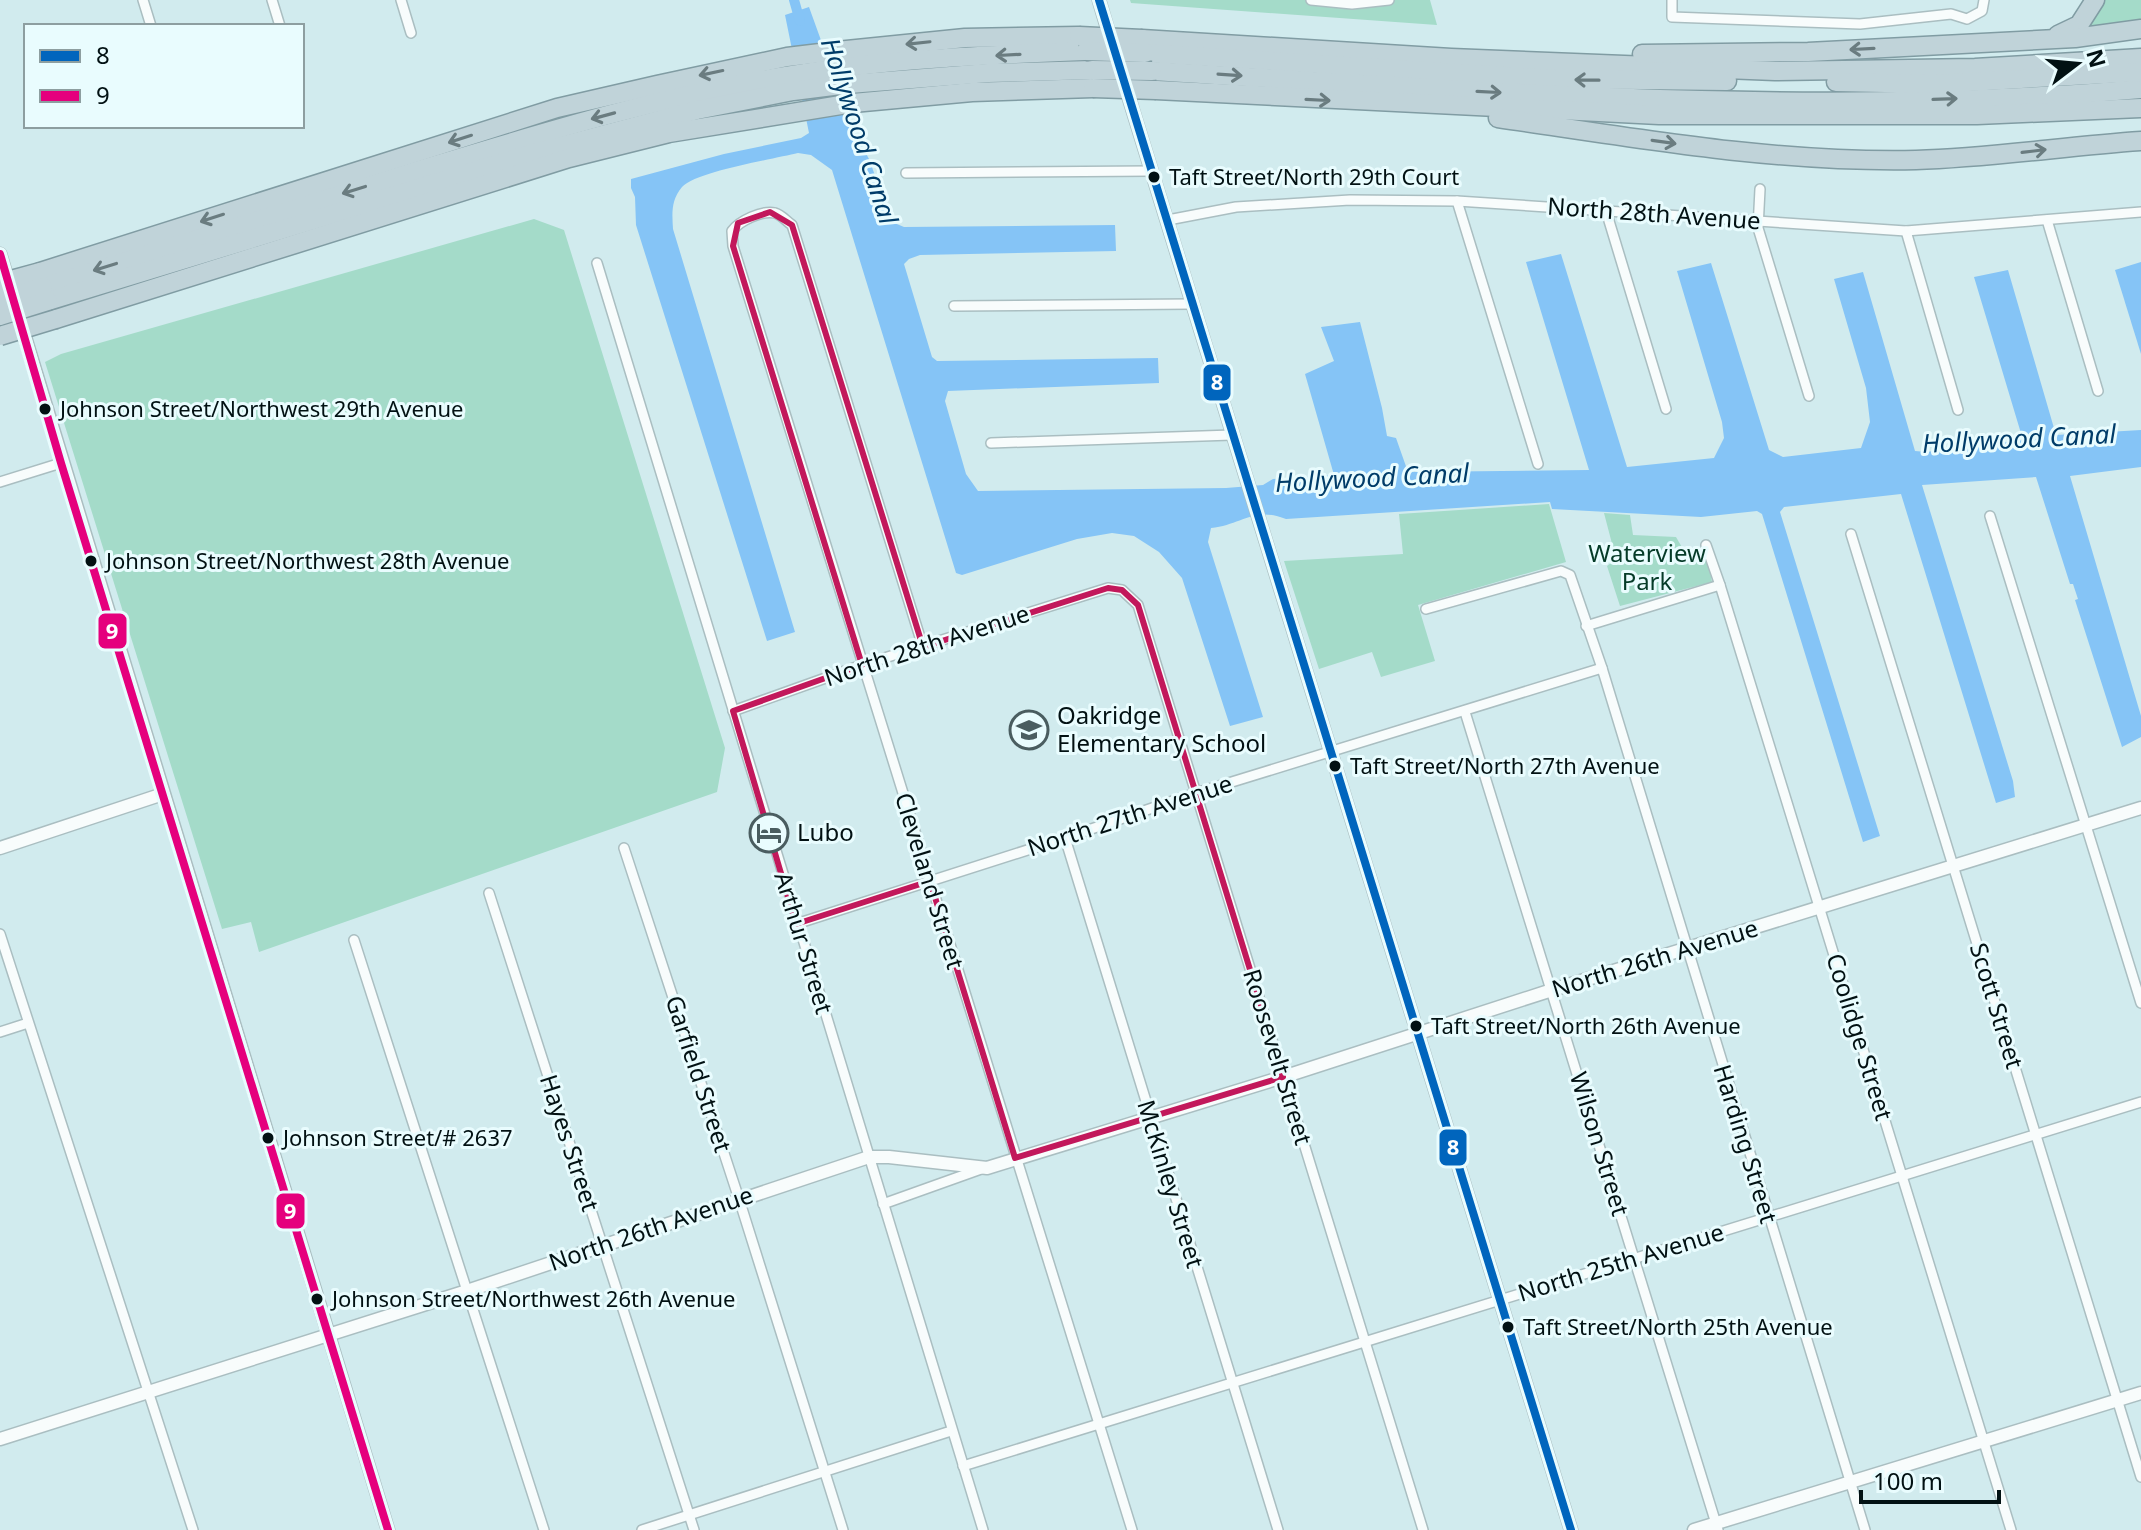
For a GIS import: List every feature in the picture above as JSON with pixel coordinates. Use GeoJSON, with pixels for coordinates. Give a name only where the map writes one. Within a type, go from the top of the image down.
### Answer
{"type":"FeatureCollection","features":[{"type":"Feature","properties":{"kind":"highway"},"geometry":{"type":"LineString","coordinates":[[2052,38],[2079,25],[2095,0]]}},
{"type":"Feature","properties":{"kind":"highway"},"geometry":{"type":"LineString","coordinates":[[1451,58],[1808,52],[2075,38],[2141,29]]}},
{"type":"Feature","properties":{"kind":"highway"},"geometry":{"type":"LineString","coordinates":[[0,300],[47,295],[669,133],[798,110],[845,77],[965,38],[1083,44],[1472,91],[1730,102],[1878,102],[2141,89]]}},
{"type":"Feature","properties":{"kind":"highway"},"geometry":{"type":"LineString","coordinates":[[1146,54],[1555,79],[1934,84],[2141,72]]}},
{"type":"Feature","properties":{"kind":"highway"},"geometry":{"type":"LineString","coordinates":[[1093,79],[1146,54],[1451,58],[1775,71],[1975,68],[2141,58]]}},
{"type":"Feature","properties":{"kind":"highway"},"geometry":{"type":"LineString","coordinates":[[0,336],[47,295],[601,133],[697,110],[790,74],[845,77]]}},
{"type":"Feature","properties":{"kind":"highway"},"geometry":{"type":"LineString","coordinates":[[0,316],[47,295],[557,108],[790,74],[845,77],[972,92],[1093,79],[1156,90],[1659,115],[1977,115],[2141,108]]}},
{"type":"Feature","properties":{"kind":"highway"},"geometry":{"type":"LineString","coordinates":[[1449,106],[1495,118],[1705,148],[1811,157],[1914,160],[1989,157],[2141,141]]}},
{"type":"Feature","properties":{"kind":"highway"},"geometry":{"type":"LineString","coordinates":[[0,283],[47,295]]}},
{"type":"Feature","properties":{"kind":"street"},"geometry":{"type":"LineString","coordinates":[[143,0],[150,24]]}},
{"type":"Feature","properties":{"kind":"street"},"geometry":{"type":"LineString","coordinates":[[272,0],[279,24]]}},
{"type":"Feature","properties":{"kind":"street"},"geometry":{"type":"LineString","coordinates":[[401,0],[411,33]]}},
{"type":"Feature","properties":{"kind":"street"},"geometry":{"type":"LineString","coordinates":[[1099,0],[1571,1530]]}},
{"type":"Feature","properties":{"kind":"street"},"geometry":{"type":"LineString","coordinates":[[1311,0],[1352,4],[1389,0]]}},
{"type":"Feature","properties":{"kind":"street"},"geometry":{"type":"LineString","coordinates":[[1672,0],[1672,17],[1833,24],[1879,24],[1951,14],[1967,19],[1982,11],[1984,0]]}},
{"type":"Feature","properties":{"kind":"street"},"geometry":{"type":"LineString","coordinates":[[1951,14],[1952,0]]}},
{"type":"Feature","properties":{"kind":"street"},"geometry":{"type":"LineString","coordinates":[[906,173],[1151,171]]}},
{"type":"Feature","properties":{"kind":"street"},"geometry":{"type":"LineString","coordinates":[[1760,189],[1758,228],[1809,396]]}},
{"type":"Feature","properties":{"kind":"street","name":"North 28th Avenue"},"geometry":{"type":"LineString","coordinates":[[1168,220],[1211,210],[1350,200],[1457,201],[1906,231],[2141,212]]}},
{"type":"Feature","properties":{"kind":"street"},"geometry":{"type":"LineString","coordinates":[[1457,201],[1538,464]]}},
{"type":"Feature","properties":{"kind":"street"},"geometry":{"type":"LineString","coordinates":[[1606,211],[1666,409]]}},
{"type":"Feature","properties":{"kind":"street","name":"Cleveland Street"},"geometry":{"type":"LineString","coordinates":[[923,647],[792,225],[780,215],[770,212],[738,223],[732,231],[733,246],[1132,1530]]}},
{"type":"Feature","properties":{"kind":"street"},"geometry":{"type":"LineString","coordinates":[[2047,220],[2098,391]]}},
{"type":"Feature","properties":{"kind":"street"},"geometry":{"type":"LineString","coordinates":[[1906,231],[1958,410]]}},
{"type":"Feature","properties":{"kind":"street"},"geometry":{"type":"LineString","coordinates":[[0,254],[61,463],[388,1530]]}},
{"type":"Feature","properties":{"kind":"street","name":"Arthur Street"},"geometry":{"type":"LineString","coordinates":[[597,263],[983,1530]]}},
{"type":"Feature","properties":{"kind":"street"},"geometry":{"type":"LineString","coordinates":[[954,306],[1192,304]]}},
{"type":"Feature","properties":{"kind":"street"},"geometry":{"type":"LineString","coordinates":[[991,443],[1232,435]]}},
{"type":"Feature","properties":{"kind":"street"},"geometry":{"type":"LineString","coordinates":[[0,482],[61,463]]}},
{"type":"Feature","properties":{"kind":"street"},"geometry":{"type":"LineString","coordinates":[[1990,516],[2141,1003]]}},
{"type":"Feature","properties":{"kind":"street","name":"Scott Street"},"geometry":{"type":"LineString","coordinates":[[1851,534],[2141,1477]]}},
{"type":"Feature","properties":{"kind":"street","name":"Coolidge Street"},"geometry":{"type":"LineString","coordinates":[[1706,545],[2011,1530]]}},
{"type":"Feature","properties":{"kind":"street","name":"Harding Street"},"geometry":{"type":"LineString","coordinates":[[1426,609],[1561,571],[1570,575],[1602,668],[1865,1530]]}},
{"type":"Feature","properties":{"kind":"street"},"geometry":{"type":"LineString","coordinates":[[1586,626],[1720,585]]}},
{"type":"Feature","properties":{"kind":"street","name":"North 28th Avenue"},"geometry":{"type":"LineString","coordinates":[[733,711],[862,665],[1108,588],[1122,590]]}},
{"type":"Feature","properties":{"kind":"street","name":"Roosevelt Street"},"geometry":{"type":"LineString","coordinates":[[1122,590],[1138,605],[1423,1530]]}},
{"type":"Feature","properties":{"kind":"street","name":"North 27th Avenue"},"geometry":{"type":"LineString","coordinates":[[796,924],[1196,793],[1602,668]]}},
{"type":"Feature","properties":{"kind":"street","name":"Wilson Street"},"geometry":{"type":"LineString","coordinates":[[1465,712],[1717,1526]]}},
{"type":"Feature","properties":{"kind":"street"},"geometry":{"type":"LineString","coordinates":[[0,848],[163,794]]}},
{"type":"Feature","properties":{"kind":"street","name":"North 26th Avenue"},"geometry":{"type":"LineString","coordinates":[[883,1204],[1015,1158],[1150,1119],[1552,990],[2141,808]]}},
{"type":"Feature","properties":{"kind":"street","name":"McKinley Street"},"geometry":{"type":"LineString","coordinates":[[1065,838],[1278,1530]]}},
{"type":"Feature","properties":{"kind":"street","name":"Garfield Street"},"geometry":{"type":"LineString","coordinates":[[624,848],[843,1530]]}},
{"type":"Feature","properties":{"kind":"street","name":"Hayes Street"},"geometry":{"type":"LineString","coordinates":[[489,893],[694,1530]]}},
{"type":"Feature","properties":{"kind":"street"},"geometry":{"type":"LineString","coordinates":[[0,934],[193,1530]]}},
{"type":"Feature","properties":{"kind":"street"},"geometry":{"type":"LineString","coordinates":[[354,940],[544,1530]]}},
{"type":"Feature","properties":{"kind":"street"},"geometry":{"type":"LineString","coordinates":[[0,1032],[28,1023]]}},
{"type":"Feature","properties":{"kind":"street","name":"North 25th Avenue"},"geometry":{"type":"LineString","coordinates":[[963,1466],[2141,1102]]}},
{"type":"Feature","properties":{"kind":"street","name":"North 26th Avenue"},"geometry":{"type":"LineString","coordinates":[[0,1439],[467,1291],[869,1157],[987,1168]]}},
{"type":"Feature","properties":{"kind":"street"},"geometry":{"type":"LineString","coordinates":[[1694,1530],[1717,1526],[2141,1393]]}},
{"type":"Feature","properties":{"kind":"street"},"geometry":{"type":"LineString","coordinates":[[642,1530],[951,1431]]}},
{"type":"Feature","properties":{"kind":"highlighted area"},"geometry":{"type":"Polygon","coordinates":[[[770,212],[792,225],[923,647],[1108,588],[1122,590],[1138,605],[1283,1077],[1015,1158],[930,881],[796,924],[733,711],[862,665],[733,246],[738,223],[770,212]]]}},
{"type":"Feature","properties":{"kind":"green space"},"geometry":{"type":"Polygon","coordinates":[[[1130,0],[1430,0],[1437,25],[1131,3],[1130,0]]]}},
{"type":"Feature","properties":{"kind":"green space"},"geometry":{"type":"Polygon","coordinates":[[[2101,0],[2141,0],[2141,19],[2087,29],[2101,0]]]}},
{"type":"Feature","properties":{"kind":"green space"},"geometry":{"type":"Polygon","coordinates":[[[534,219],[564,230],[725,748],[717,792],[259,952],[251,922],[222,929],[45,362],[61,354],[534,219]]]}},
{"type":"Feature","properties":{"kind":"green space"},"geometry":{"type":"Polygon","coordinates":[[[1549,504],[1566,562],[1418,605],[1435,661],[1381,677],[1372,652],[1319,669],[1284,561],[1403,554],[1399,514],[1549,504]]]}},
{"type":"Feature","properties":{"kind":"green space","name":"Waterview Park"},"geometry":{"type":"Polygon","coordinates":[[[1604,513],[1630,515],[1633,535],[1676,537],[1683,549],[1707,563],[1712,582],[1620,606],[1607,566],[1616,559],[1604,513]]]}},
{"type":"Feature","properties":{"kind":"water"},"geometry":{"type":"Polygon","coordinates":[[[809,7],[853,129],[869,159],[892,222],[904,227],[1115,225],[1116,251],[920,255],[904,264],[932,357],[937,361],[1158,358],[1159,383],[948,391],[945,401],[966,474],[978,491],[1226,488],[1263,485],[1273,479],[1334,475],[1305,374],[1334,361],[1321,327],[1360,322],[1387,436],[1396,438],[1408,472],[1589,470],[1526,262],[1561,254],[1627,467],[1714,458],[1724,438],[1722,422],[1677,271],[1711,263],[1769,450],[1783,457],[1861,448],[1870,422],[1866,388],[1834,279],[1863,272],[1915,451],[2023,440],[1974,277],[2008,270],[2056,435],[2141,430],[2141,467],[2070,476],[2141,716],[2141,737],[2122,747],[2075,600],[2078,599],[2073,584],[2070,584],[2036,477],[1922,485],[2013,781],[2015,797],[1996,803],[1901,494],[1784,507],[1780,512],[1880,836],[1863,842],[1762,514],[1757,511],[1701,517],[1552,509],[1550,502],[1286,519],[1265,514],[1211,528],[1208,542],[1263,717],[1230,726],[1182,578],[1159,552],[1134,536],[1112,533],[1077,539],[962,575],[956,573],[832,170],[811,155],[798,153],[719,171],[690,181],[678,192],[673,212],[673,229],[795,632],[767,641],[636,225],[631,179],[724,154],[801,138],[809,133],[785,15],[809,7]]]}},
{"type":"Feature","properties":{"kind":"water"},"geometry":{"type":"Polygon","coordinates":[[[2141,262],[2141,354],[2115,270],[2141,262]]]}},
{"type":"Feature","properties":{"kind":"waterway","name":"Hollywood Canal"},"geometry":{"type":"LineString","coordinates":[[794,0],[800,21]]}},
{"type":"Feature","properties":{"kind":"transit line","name":"8"},"geometry":{"type":"LineString","coordinates":[[1099,0],[1571,1530]]}},
{"type":"Feature","properties":{"kind":"transit line","name":"9"},"geometry":{"type":"LineString","coordinates":[[0,254],[61,463],[388,1530]]}},
{"type":"Feature","properties":{"kind":"place","name":"Taft Street/North 29th Court"},"geometry":{"type":"Point","coordinates":[1154,177]}},
{"type":"Feature","properties":{"kind":"place","name":"Johnson Street/Northwest 29th Avenue"},"geometry":{"type":"Point","coordinates":[45,409]}},
{"type":"Feature","properties":{"kind":"place","name":"Johnson Street/Northwest 28th Avenue"},"geometry":{"type":"Point","coordinates":[91,561]}},
{"type":"Feature","properties":{"kind":"place","name":"Oakridge Elementary School"},"geometry":{"type":"Point","coordinates":[1029,730]}},
{"type":"Feature","properties":{"kind":"place","name":"Taft Street/North 27th Avenue"},"geometry":{"type":"Point","coordinates":[1335,766]}},
{"type":"Feature","properties":{"kind":"place","name":"Lubo"},"geometry":{"type":"Point","coordinates":[769,833]}},
{"type":"Feature","properties":{"kind":"place","name":"Taft Street/North 26th Avenue"},"geometry":{"type":"Point","coordinates":[1416,1026]}},
{"type":"Feature","properties":{"kind":"place","name":"Johnson Street/# 2637"},"geometry":{"type":"Point","coordinates":[268,1138]}},
{"type":"Feature","properties":{"kind":"place","name":"Johnson Street/Northwest 26th Avenue"},"geometry":{"type":"Point","coordinates":[317,1299]}},
{"type":"Feature","properties":{"kind":"place","name":"Taft Street/North 25th Avenue"},"geometry":{"type":"Point","coordinates":[1508,1327]}}]}
